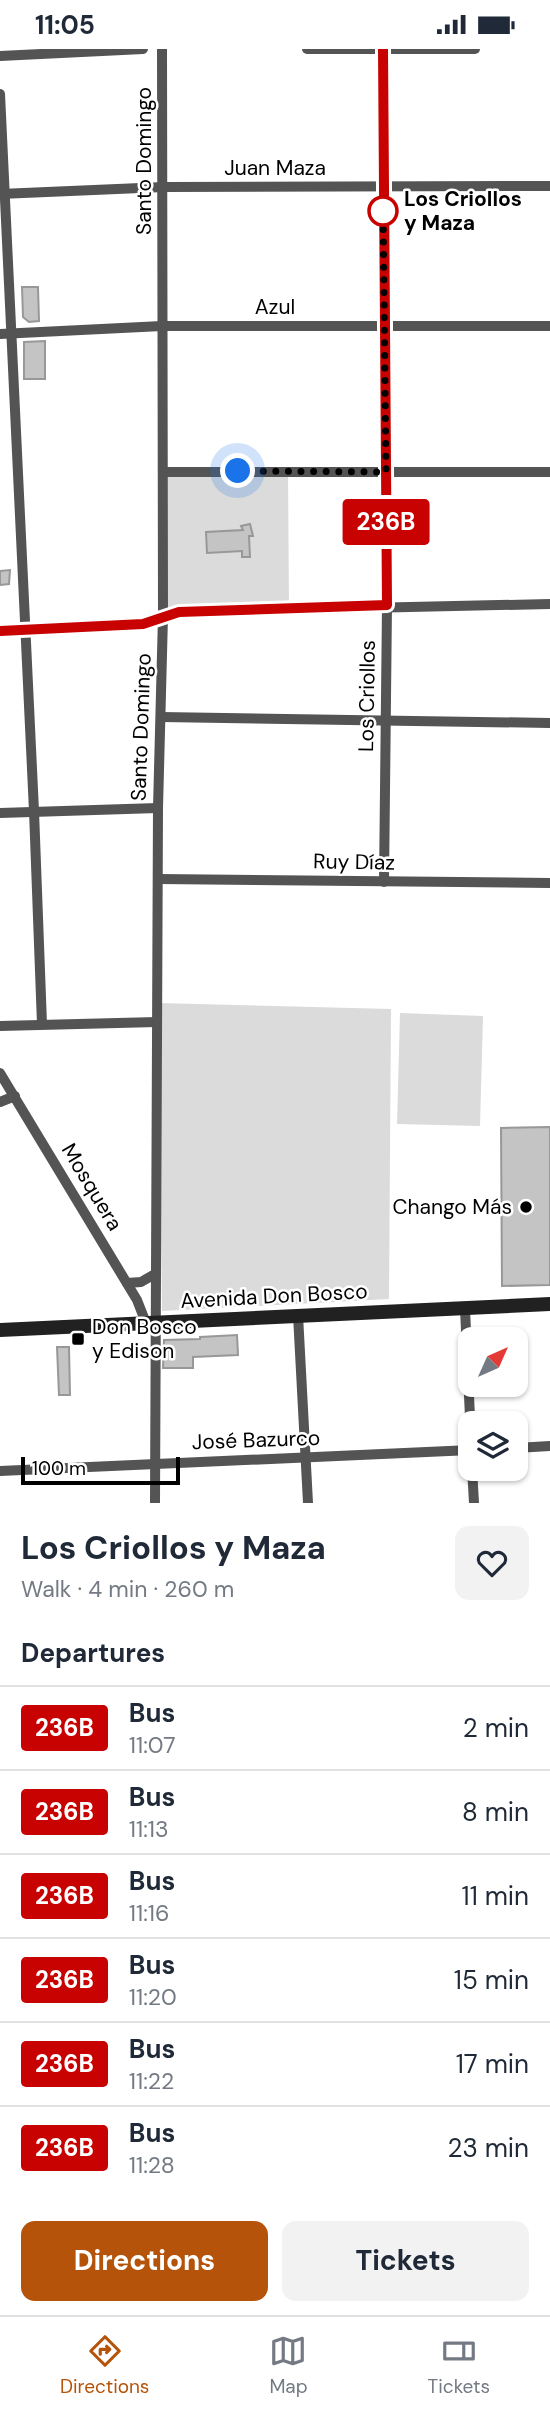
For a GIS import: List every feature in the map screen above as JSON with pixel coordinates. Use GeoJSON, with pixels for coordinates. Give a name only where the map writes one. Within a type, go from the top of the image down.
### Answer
{"type":"FeatureCollection","features":[{"type":"Feature","properties":{"kind":"main road","name":"Avenida Don Bosco"},"geometry":{"type":"LineString","coordinates":[[0,1330],[550,1304]]}},
{"type":"Feature","properties":{"kind":"street"},"geometry":{"type":"LineString","coordinates":[[0,56],[143,49]]}},
{"type":"Feature","properties":{"kind":"street","name":"Santo Domingo"},"geometry":{"type":"LineString","coordinates":[[155,1503],[151,1322],[155,1274],[158,808],[163,615],[162,49]]}},
{"type":"Feature","properties":{"kind":"street"},"geometry":{"type":"LineString","coordinates":[[307,49],[475,49]]}},
{"type":"Feature","properties":{"kind":"street","name":"Los Criollos"},"geometry":{"type":"LineString","coordinates":[[383,49],[387,605],[384,882]]}},
{"type":"Feature","properties":{"kind":"street"},"geometry":{"type":"LineString","coordinates":[[0,94],[42,1024]]}},
{"type":"Feature","properties":{"kind":"street","name":"Juan Maza"},"geometry":{"type":"LineString","coordinates":[[3,194],[164,187],[550,186]]}},
{"type":"Feature","properties":{"kind":"street","name":"Azul"},"geometry":{"type":"LineString","coordinates":[[0,334],[162,326],[550,326]]}},
{"type":"Feature","properties":{"kind":"street"},"geometry":{"type":"LineString","coordinates":[[164,472],[550,472]]}},
{"type":"Feature","properties":{"kind":"street"},"geometry":{"type":"LineString","coordinates":[[0,631],[143,624],[151,623],[163,615],[179,612],[387,605],[550,604]]}},
{"type":"Feature","properties":{"kind":"street"},"geometry":{"type":"LineString","coordinates":[[161,717],[550,723]]}},
{"type":"Feature","properties":{"kind":"street"},"geometry":{"type":"LineString","coordinates":[[0,813],[158,808]]}},
{"type":"Feature","properties":{"kind":"street","name":"Ruy Díaz"},"geometry":{"type":"LineString","coordinates":[[158,879],[550,883]]}},
{"type":"Feature","properties":{"kind":"street"},"geometry":{"type":"LineString","coordinates":[[0,1026],[157,1022]]}},
{"type":"Feature","properties":{"kind":"street","name":"Mosquera"},"geometry":{"type":"LineString","coordinates":[[0,1073],[151,1322]]}},
{"type":"Feature","properties":{"kind":"street"},"geometry":{"type":"LineString","coordinates":[[0,1102],[15,1096]]}},
{"type":"Feature","properties":{"kind":"street"},"geometry":{"type":"LineString","coordinates":[[127,1283],[141,1282],[155,1274]]}},
{"type":"Feature","properties":{"kind":"street"},"geometry":{"type":"LineString","coordinates":[[465,1309],[470,1411]]}},
{"type":"Feature","properties":{"kind":"street"},"geometry":{"type":"LineString","coordinates":[[298,1315],[308,1503]]}},
{"type":"Feature","properties":{"kind":"street"},"geometry":{"type":"LineString","coordinates":[[528,1447],[550,1446]]}},
{"type":"Feature","properties":{"kind":"street","name":"José Bazurco"},"geometry":{"type":"LineString","coordinates":[[0,1471],[458,1451]]}},
{"type":"Feature","properties":{"kind":"street"},"geometry":{"type":"LineString","coordinates":[[473,1481],[474,1503]]}},
{"type":"Feature","properties":{"kind":"shaded area"},"geometry":{"type":"Polygon","coordinates":[[[288,471],[289,608],[163,616],[164,472],[288,471]]]}},
{"type":"Feature","properties":{"kind":"shaded area"},"geometry":{"type":"Polygon","coordinates":[[[158,1003],[391,1009],[389,1299],[162,1311],[158,1003]]]}},
{"type":"Feature","properties":{"kind":"shaded area"},"geometry":{"type":"Polygon","coordinates":[[[400,1013],[483,1016],[480,1126],[397,1124],[400,1013]]]}},
{"type":"Feature","properties":{"kind":"building"},"geometry":{"type":"Polygon","coordinates":[[[22,287],[38,287],[39,321],[29,322],[23,317],[22,287]]]}},
{"type":"Feature","properties":{"kind":"building"},"geometry":{"type":"Polygon","coordinates":[[[45,341],[45,379],[24,379],[24,342],[45,341]]]}},
{"type":"Feature","properties":{"kind":"building"},"geometry":{"type":"Polygon","coordinates":[[[250,524],[253,536],[249,536],[250,557],[242,557],[242,551],[207,553],[206,532],[243,530],[241,526],[250,524]]]}},
{"type":"Feature","properties":{"kind":"building"},"geometry":{"type":"Polygon","coordinates":[[[10,570],[9,584],[0,585],[0,571],[10,570]]]}},
{"type":"Feature","properties":{"kind":"building","name":"Chango Más"},"geometry":{"type":"Polygon","coordinates":[[[550,1127],[550,1285],[502,1286],[501,1128],[550,1127]]]}},
{"type":"Feature","properties":{"kind":"building"},"geometry":{"type":"Polygon","coordinates":[[[237,1335],[238,1355],[193,1357],[193,1368],[163,1368],[164,1340],[237,1335]]]}},
{"type":"Feature","properties":{"kind":"building"},"geometry":{"type":"Polygon","coordinates":[[[57,1347],[69,1347],[70,1395],[59,1395],[57,1347]]]}},
{"type":"Feature","properties":{"kind":"bus line","name":"236B"},"geometry":{"type":"LineString","coordinates":[[0,631],[143,624],[151,623],[172,612],[387,605],[383,49]]}},
{"type":"Feature","properties":{"kind":"place","name":"Los Criollos y Maza"},"geometry":{"type":"Point","coordinates":[383,211]}},
{"type":"Feature","properties":{"kind":"place","name":"Chango Más"},"geometry":{"type":"Point","coordinates":[526,1207]}},
{"type":"Feature","properties":{"kind":"place","name":"Don Bosco y Edison"},"geometry":{"type":"Point","coordinates":[78,1339]}},
{"type":"Feature","properties":{"kind":"route"},"geometry":{"type":"LineString","coordinates":[[238,471],[386,472],[383,211]]}}]}
